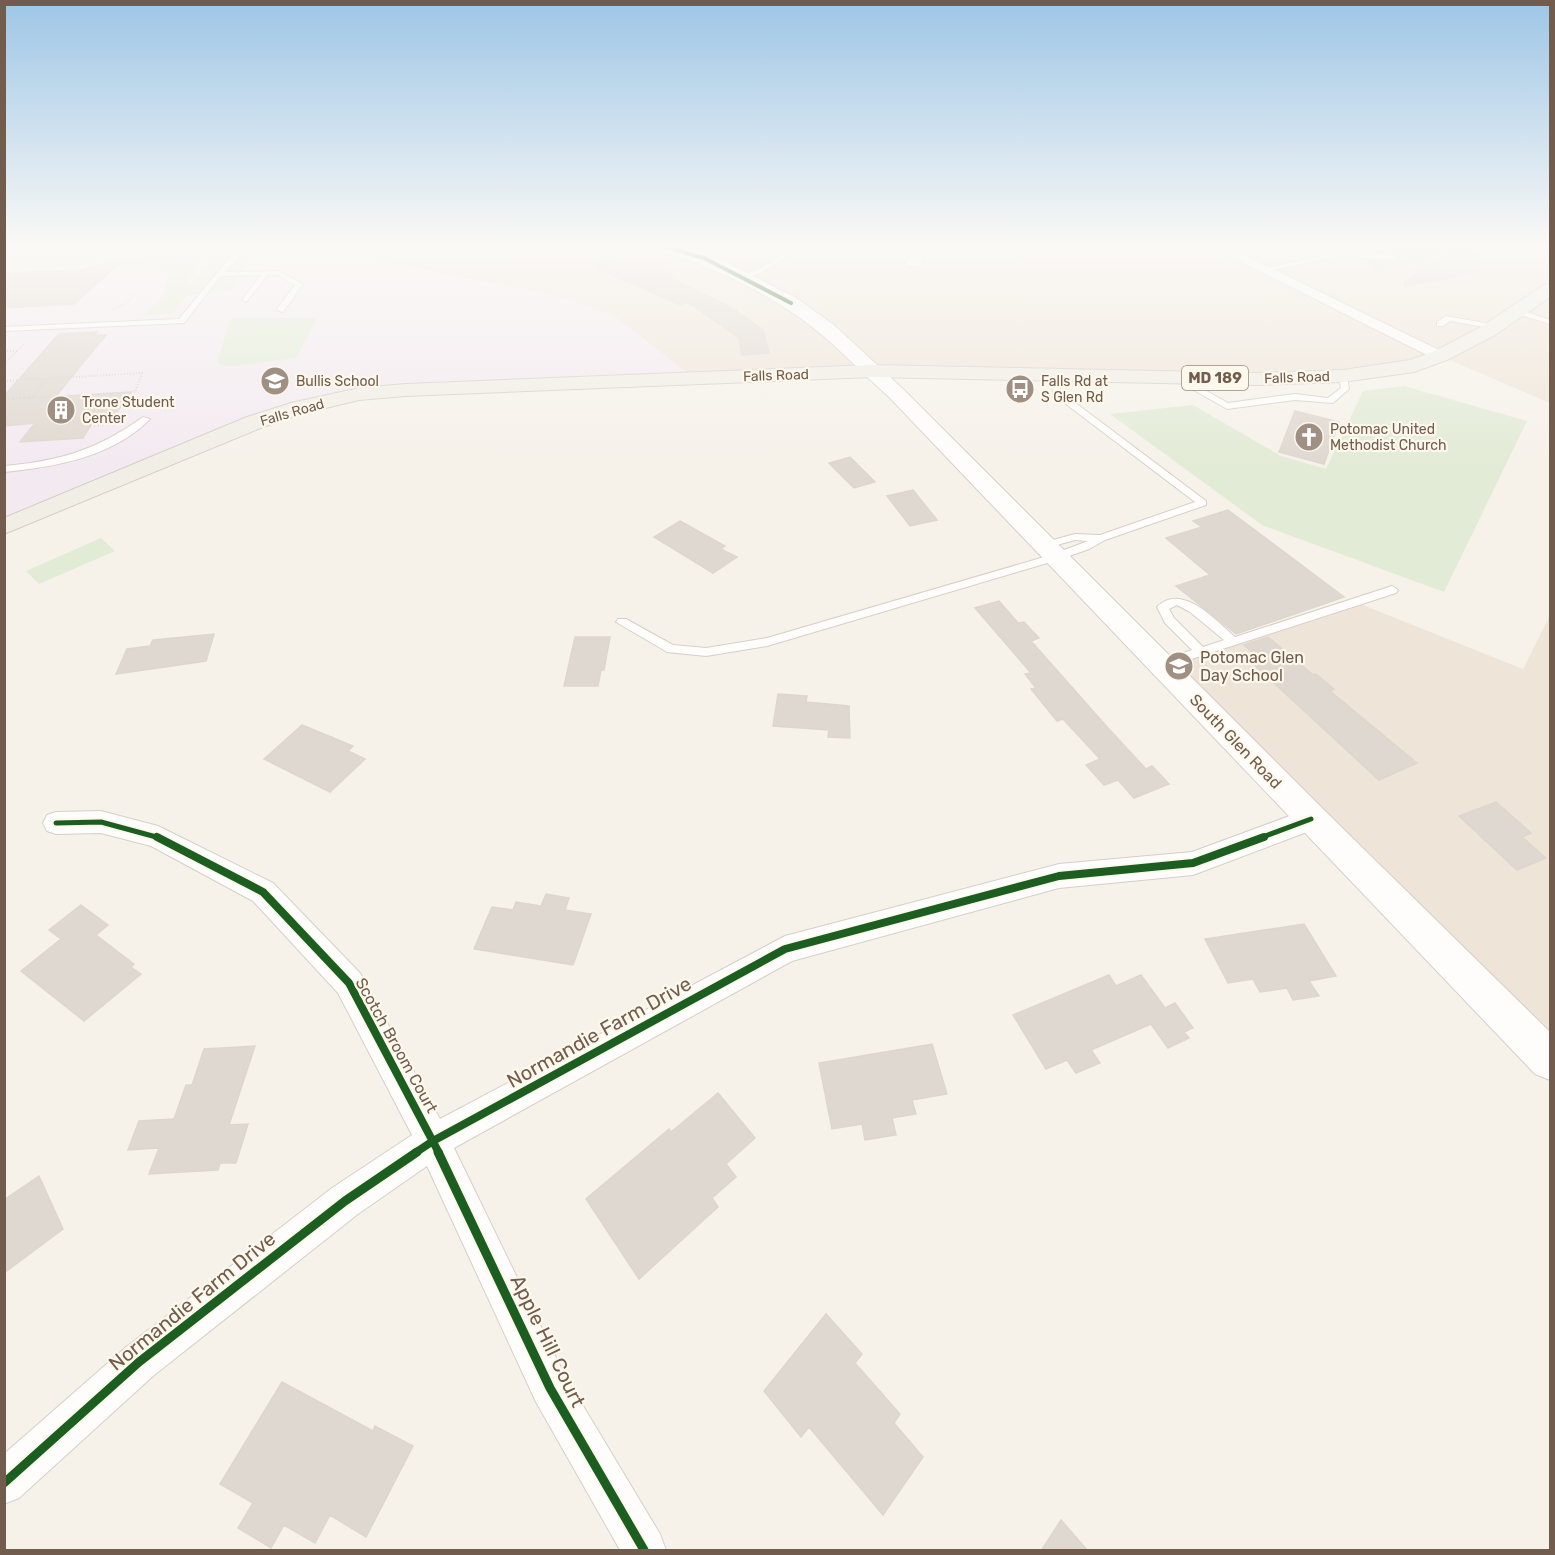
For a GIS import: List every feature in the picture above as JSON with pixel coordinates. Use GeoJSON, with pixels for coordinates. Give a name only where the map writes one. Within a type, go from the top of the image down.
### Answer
{"type":"FeatureCollection","features":[{"type":"Feature","properties":{"kind":"main road","name":"South Glen Road"},"geometry":{"type":"LineString","coordinates":[[814,320],[896,393],[1311,819],[1551,1060]]}},
{"type":"Feature","properties":{"kind":"main road","name":"Falls Road"},"geometry":{"type":"LineString","coordinates":[[4,527],[255,422],[299,408],[359,394],[406,390],[872,371],[1257,379],[1343,376],[1414,366],[1440,356],[1505,320]]}},
{"type":"Feature","properties":{"kind":"street"},"geometry":{"type":"LineString","coordinates":[[1365,320],[1440,356]]}},
{"type":"Feature","properties":{"kind":"street","name":"Normandie Farm Drive"},"geometry":{"type":"LineString","coordinates":[[4,1483],[139,1362],[345,1201],[433,1141],[785,949],[1059,876],[1193,863],[1311,819]]}},
{"type":"Feature","properties":{"kind":"street","name":"Scotch Broom Court"},"geometry":{"type":"LineString","coordinates":[[56,823],[101,822],[158,837],[263,892],[349,983],[433,1141]]}},
{"type":"Feature","properties":{"kind":"street","name":"Apple Hill Court"},"geometry":{"type":"LineString","coordinates":[[433,1141],[550,1388],[644,1551]]}},
{"type":"Feature","properties":{"kind":"lane"},"geometry":{"type":"LineString","coordinates":[[4,329],[182,320]]}},
{"type":"Feature","properties":{"kind":"lane"},"geometry":{"type":"LineString","coordinates":[[1440,324],[1447,320]]}},
{"type":"Feature","properties":{"kind":"lane"},"geometry":{"type":"LineString","coordinates":[[1453,320],[1487,331]]}},
{"type":"Feature","properties":{"kind":"lane"},"geometry":{"type":"LineString","coordinates":[[1460,322],[1487,331]]}},
{"type":"Feature","properties":{"kind":"lane"},"geometry":{"type":"LineString","coordinates":[[622,621],[671,649],[706,652],[767,642],[1053,553],[1085,547],[1101,538],[1202,503],[1057,393],[1052,375]]}},
{"type":"Feature","properties":{"kind":"lane"},"geometry":{"type":"LineString","coordinates":[[1175,377],[1227,406],[1295,397],[1330,400],[1345,389],[1343,376]]}},
{"type":"Feature","properties":{"kind":"lane"},"geometry":{"type":"LineString","coordinates":[[4,469],[59,463],[80,457],[119,440],[146,419]]}},
{"type":"Feature","properties":{"kind":"lane"},"geometry":{"type":"LineString","coordinates":[[1162,664],[1392,590]]}},
{"type":"Feature","properties":{"kind":"lane"},"geometry":{"type":"LineString","coordinates":[[1201,652],[1169,620],[1163,607],[1177,601],[1194,609],[1233,641]]}},
{"type":"Feature","properties":{"kind":"path"},"geometry":{"type":"LineString","coordinates":[[4,351],[17,351]]}},
{"type":"Feature","properties":{"kind":"path"},"geometry":{"type":"LineString","coordinates":[[4,381],[142,373],[135,392],[4,399]]}},
{"type":"Feature","properties":{"kind":"path"},"geometry":{"type":"LineString","coordinates":[[33,397],[47,378]]}},
{"type":"Feature","properties":{"kind":"shaded area","name":"Bullis School"},"geometry":{"type":"Polygon","coordinates":[[[5,320],[619,320],[686,372],[406,390],[299,408],[5,527],[5,320]]]}},
{"type":"Feature","properties":{"kind":"shaded area"},"geometry":{"type":"Polygon","coordinates":[[[619,320],[1550,320],[1550,403],[1440,356],[1323,378],[872,371],[686,372],[619,320]]]}},
{"type":"Feature","properties":{"kind":"shaded area"},"geometry":{"type":"Polygon","coordinates":[[[1353,601],[1523,669],[1550,615],[1550,1060],[1311,819],[1163,664],[1353,601]]]}},
{"type":"Feature","properties":{"kind":"green space"},"geometry":{"type":"Polygon","coordinates":[[[231,320],[316,320],[296,358],[228,367],[217,362],[231,320]]]}},
{"type":"Feature","properties":{"kind":"green space"},"geometry":{"type":"Polygon","coordinates":[[[1404,386],[1527,421],[1444,592],[1262,525],[1110,414],[1193,405],[1281,456],[1326,469],[1363,391],[1404,386]]]}},
{"type":"Feature","properties":{"kind":"green space"},"geometry":{"type":"Polygon","coordinates":[[[101,538],[115,551],[39,584],[26,571],[101,538]]]}},
{"type":"Feature","properties":{"kind":"building"},"geometry":{"type":"Polygon","coordinates":[[[713,320],[748,320],[763,330],[769,353],[742,355],[739,338],[713,320]]]}},
{"type":"Feature","properties":{"kind":"building"},"geometry":{"type":"Polygon","coordinates":[[[97,332],[95,335],[106,335],[55,397],[131,392],[112,419],[93,421],[83,438],[20,442],[35,423],[4,426],[4,396],[59,334],[97,332]]]}},
{"type":"Feature","properties":{"kind":"building","name":"Potomac United Methodist Church"},"geometry":{"type":"Polygon","coordinates":[[[1295,411],[1339,422],[1324,464],[1279,452],[1295,411]]]}},
{"type":"Feature","properties":{"kind":"building"},"geometry":{"type":"Polygon","coordinates":[[[850,457],[875,482],[854,488],[829,463],[850,457]]]}},
{"type":"Feature","properties":{"kind":"building"},"geometry":{"type":"Polygon","coordinates":[[[913,490],[937,520],[910,526],[887,496],[913,490]]]}},
{"type":"Feature","properties":{"kind":"building","name":"Potomac Glen Day School"},"geometry":{"type":"Polygon","coordinates":[[[1228,510],[1344,597],[1236,634],[1176,586],[1210,575],[1166,538],[1202,527],[1193,521],[1228,510]]]}},
{"type":"Feature","properties":{"kind":"building"},"geometry":{"type":"Polygon","coordinates":[[[680,521],[725,546],[721,549],[737,557],[713,573],[654,537],[680,521]]]}},
{"type":"Feature","properties":{"kind":"building"},"geometry":{"type":"Polygon","coordinates":[[[999,601],[1018,623],[1024,622],[1039,638],[1031,641],[1146,769],[1152,766],[1169,784],[1134,798],[1118,780],[1104,785],[1086,765],[1100,759],[1063,719],[1057,721],[1031,689],[1036,688],[1025,674],[1031,673],[975,608],[999,601]]]}},
{"type":"Feature","properties":{"kind":"building"},"geometry":{"type":"Polygon","coordinates":[[[214,634],[206,661],[116,674],[127,649],[150,646],[153,640],[214,634]]]}},
{"type":"Feature","properties":{"kind":"building"},"geometry":{"type":"Polygon","coordinates":[[[575,637],[610,637],[604,670],[601,670],[598,686],[564,686],[575,637]]]}},
{"type":"Feature","properties":{"kind":"building"},"geometry":{"type":"Polygon","coordinates":[[[1268,637],[1313,675],[1316,674],[1334,689],[1330,691],[1417,763],[1379,780],[1250,661],[1259,658],[1244,645],[1268,637]]]}},
{"type":"Feature","properties":{"kind":"building"},"geometry":{"type":"Polygon","coordinates":[[[778,694],[807,696],[806,702],[849,706],[850,738],[828,737],[829,730],[773,726],[778,694]]]}},
{"type":"Feature","properties":{"kind":"building"},"geometry":{"type":"Polygon","coordinates":[[[302,725],[353,746],[348,751],[365,759],[330,792],[264,759],[302,725]]]}},
{"type":"Feature","properties":{"kind":"building"},"geometry":{"type":"Polygon","coordinates":[[[1496,802],[1531,833],[1522,837],[1546,858],[1517,870],[1459,816],[1496,802]]]}},
{"type":"Feature","properties":{"kind":"building"},"geometry":{"type":"Polygon","coordinates":[[[546,894],[569,898],[565,910],[591,914],[573,965],[474,949],[492,907],[513,910],[516,902],[541,906],[546,894]]]}},
{"type":"Feature","properties":{"kind":"building"},"geometry":{"type":"Polygon","coordinates":[[[81,905],[108,925],[96,935],[134,964],[131,967],[141,974],[84,1021],[21,971],[61,939],[49,930],[81,905]]]}},
{"type":"Feature","properties":{"kind":"building"},"geometry":{"type":"Polygon","coordinates":[[[1304,924],[1336,976],[1309,981],[1319,996],[1293,1000],[1287,988],[1260,992],[1253,979],[1228,983],[1205,939],[1304,924]]]}},
{"type":"Feature","properties":{"kind":"building"},"geometry":{"type":"Polygon","coordinates":[[[1109,975],[1116,986],[1141,975],[1165,1008],[1175,1003],[1193,1028],[1184,1032],[1189,1038],[1168,1048],[1151,1024],[1091,1050],[1100,1063],[1076,1073],[1067,1060],[1046,1069],[1013,1015],[1109,975]]]}},
{"type":"Feature","properties":{"kind":"building"},"geometry":{"type":"Polygon","coordinates":[[[932,1044],[947,1094],[912,1100],[916,1114],[892,1118],[896,1135],[865,1140],[862,1124],[832,1129],[819,1063],[932,1044]]]}},
{"type":"Feature","properties":{"kind":"building"},"geometry":{"type":"Polygon","coordinates":[[[255,1046],[229,1125],[248,1124],[236,1163],[220,1163],[218,1170],[149,1174],[159,1148],[128,1150],[139,1121],[174,1119],[186,1085],[192,1085],[204,1049],[255,1046]]]}},
{"type":"Feature","properties":{"kind":"building"},"geometry":{"type":"Polygon","coordinates":[[[718,1093],[755,1138],[726,1164],[736,1177],[712,1198],[718,1207],[639,1279],[586,1199],[669,1129],[671,1132],[718,1093]]]}},
{"type":"Feature","properties":{"kind":"building"},"geometry":{"type":"Polygon","coordinates":[[[39,1176],[63,1229],[4,1273],[4,1200],[39,1176]]]}},
{"type":"Feature","properties":{"kind":"building"},"geometry":{"type":"Polygon","coordinates":[[[826,1314],[862,1354],[855,1363],[900,1414],[894,1423],[923,1457],[883,1515],[809,1427],[801,1437],[764,1391],[826,1314]]]}},
{"type":"Feature","properties":{"kind":"building"},"geometry":{"type":"Polygon","coordinates":[[[282,1382],[373,1431],[375,1426],[413,1446],[366,1537],[330,1515],[315,1543],[284,1525],[271,1548],[238,1528],[253,1503],[220,1484],[282,1382]]]}},
{"type":"Feature","properties":{"kind":"building"},"geometry":{"type":"Polygon","coordinates":[[[1061,1520],[1088,1551],[1041,1551],[1061,1520]]]}},
{"type":"Feature","properties":{"kind":"cycle path"},"geometry":{"type":"LineString","coordinates":[[4,1483],[139,1362],[345,1201],[433,1141],[785,949],[1059,876],[1193,863],[1311,819]]}},
{"type":"Feature","properties":{"kind":"cycle path"},"geometry":{"type":"LineString","coordinates":[[56,823],[101,822],[158,837],[263,892],[349,983],[433,1141],[550,1388],[644,1550]]}},
{"type":"Feature","properties":{"kind":"place","name":"Bullis School"},"geometry":{"type":"Point","coordinates":[275,381]}},
{"type":"Feature","properties":{"kind":"place","name":"Falls Rd at S Glen Rd"},"geometry":{"type":"Point","coordinates":[1020,389]}},
{"type":"Feature","properties":{"kind":"place","name":"Trone Student Center"},"geometry":{"type":"Point","coordinates":[61,410]}},
{"type":"Feature","properties":{"kind":"place","name":"Potomac United Methodist Church"},"geometry":{"type":"Point","coordinates":[1309,437]}},
{"type":"Feature","properties":{"kind":"place","name":"Potomac Glen Day School"},"geometry":{"type":"Point","coordinates":[1179,666]}}]}
